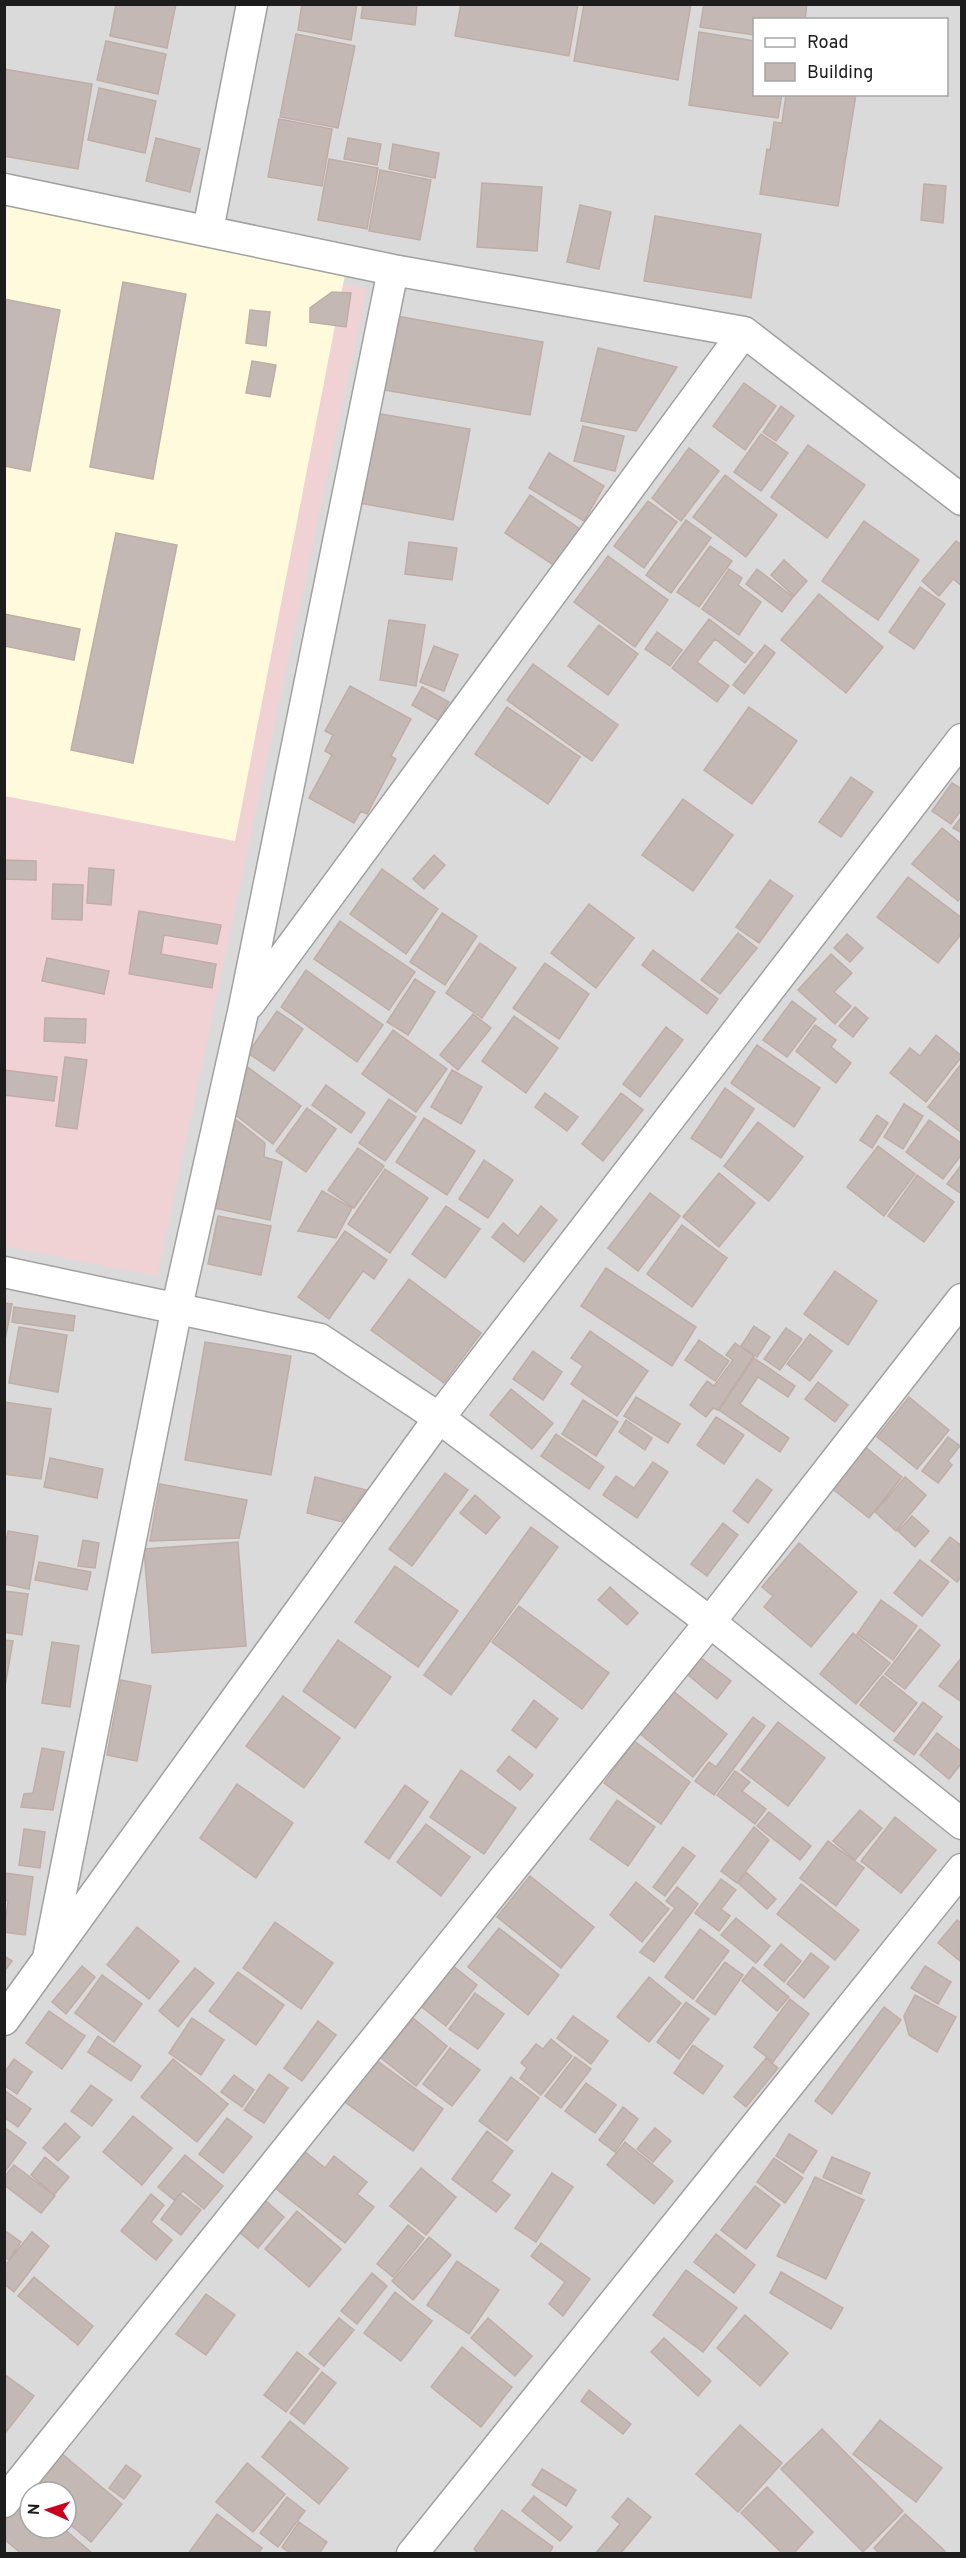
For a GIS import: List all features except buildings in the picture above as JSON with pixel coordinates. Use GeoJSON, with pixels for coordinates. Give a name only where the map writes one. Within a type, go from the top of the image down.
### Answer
{"type":"FeatureCollection","features":[{"type":"Feature","properties":{"kind":"street"},"geometry":{"type":"LineString","coordinates":[[208,230],[252,4]]}},
{"type":"Feature","properties":{"kind":"street"},"geometry":{"type":"LineString","coordinates":[[4,189],[393,270],[744,332],[962,500]]}},
{"type":"Feature","properties":{"kind":"street"},"geometry":{"type":"LineString","coordinates":[[48,1958],[177,1307],[243,1012],[393,270]]}},
{"type":"Feature","properties":{"kind":"street"},"geometry":{"type":"LineString","coordinates":[[243,1012],[744,332]]}},
{"type":"Feature","properties":{"kind":"street"},"geometry":{"type":"LineString","coordinates":[[4,2020],[439,1419],[962,739]]}},
{"type":"Feature","properties":{"kind":"street"},"geometry":{"type":"LineString","coordinates":[[4,1272],[320,1339],[439,1419],[710,1622],[962,1824]]}},
{"type":"Feature","properties":{"kind":"street"},"geometry":{"type":"LineString","coordinates":[[4,2502],[710,1622],[962,1299]]}},
{"type":"Feature","properties":{"kind":"street"},"geometry":{"type":"LineString","coordinates":[[412,2553],[962,1869]]}},
{"type":"Feature","properties":{"kind":"shaded area"},"geometry":{"type":"Polygon","coordinates":[[[4,5],[961,5],[961,2553],[5,2553],[4,5]]]}},
{"type":"Feature","properties":{"kind":"shaded area"},"geometry":{"type":"Polygon","coordinates":[[[4,202],[346,269],[235,841],[5,796],[4,202]]]}},
{"type":"Feature","properties":{"kind":"shaded area"},"geometry":{"type":"Polygon","coordinates":[[[4,222],[367,289],[157,1276],[5,1246],[4,222]]]}}]}
